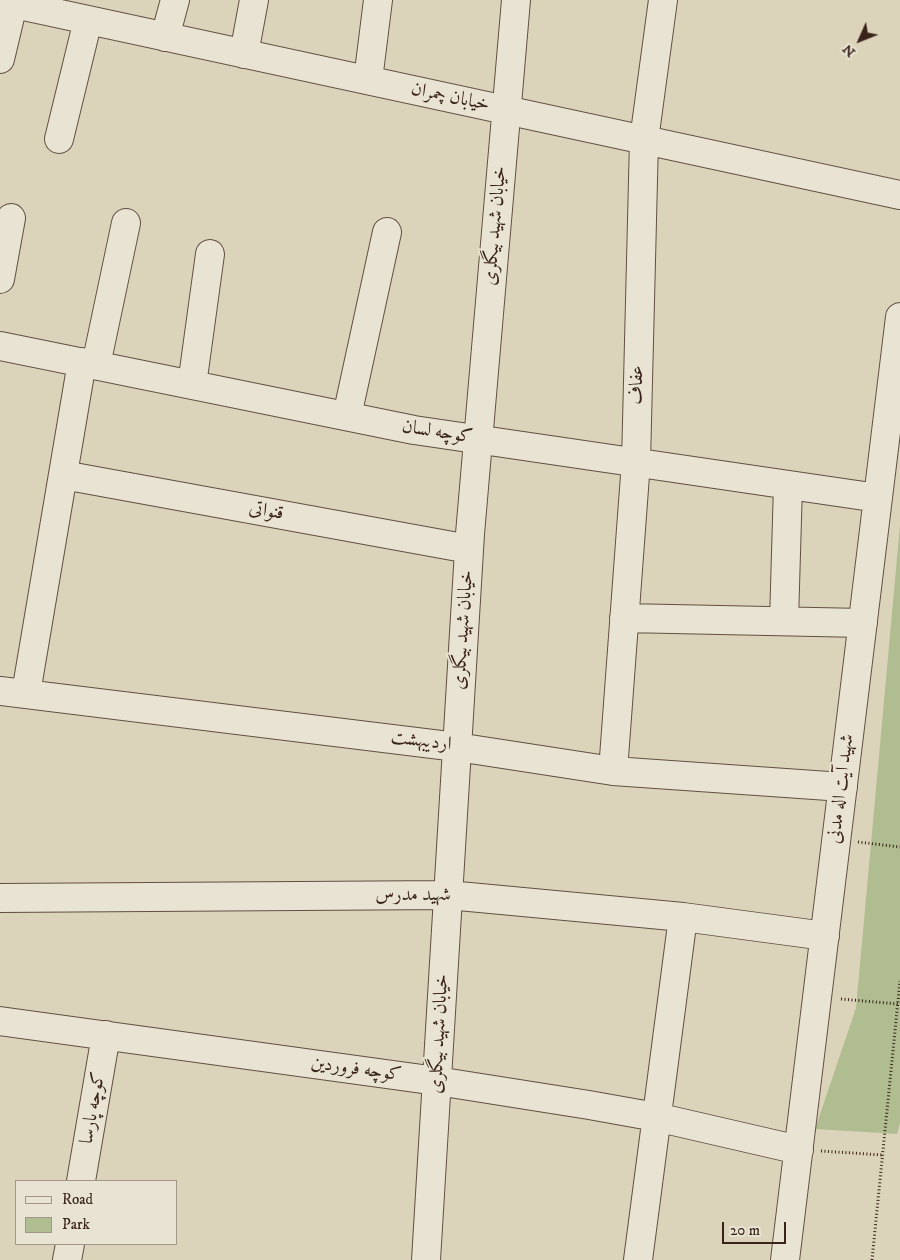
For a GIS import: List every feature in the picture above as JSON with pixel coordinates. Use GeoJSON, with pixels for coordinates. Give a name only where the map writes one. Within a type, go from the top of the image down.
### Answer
{"type":"FeatureCollection","features":[{"type":"Feature","properties":{"kind":"street"},"geometry":{"type":"LineString","coordinates":[[165,37],[175,0]]}},
{"type":"Feature","properties":{"kind":"street"},"geometry":{"type":"LineString","coordinates":[[244,54],[254,0]]}},
{"type":"Feature","properties":{"kind":"street"},"geometry":{"type":"LineString","coordinates":[[368,80],[378,0]]}},
{"type":"Feature","properties":{"kind":"street","name":"خیابان شهید بیگلری"},"geometry":{"type":"LineString","coordinates":[[426,1260],[469,549],[516,0]]}},
{"type":"Feature","properties":{"kind":"street","name":"عفاف"},"geometry":{"type":"LineString","coordinates":[[613,771],[636,462],[644,140],[663,0]]}},
{"type":"Feature","properties":{"kind":"street"},"geometry":{"type":"LineString","coordinates":[[0,59],[9,1]]}},
{"type":"Feature","properties":{"kind":"street","name":"خیابان چمران"},"geometry":{"type":"LineString","coordinates":[[9,1],[165,37],[900,195]]}},
{"type":"Feature","properties":{"kind":"street"},"geometry":{"type":"LineString","coordinates":[[59,138],[88,20]]}},
{"type":"Feature","properties":{"kind":"street"},"geometry":{"type":"LineString","coordinates":[[0,279],[11,218]]}},
{"type":"Feature","properties":{"kind":"street"},"geometry":{"type":"LineString","coordinates":[[13,692],[89,364],[126,223]]}},
{"type":"Feature","properties":{"kind":"street"},"geometry":{"type":"LineString","coordinates":[[347,416],[386,232]]}},
{"type":"Feature","properties":{"kind":"street"},"geometry":{"type":"LineString","coordinates":[[192,385],[210,254]]}},
{"type":"Feature","properties":{"kind":"street","name":"شهید آیت اله مدنی"},"geometry":{"type":"LineString","coordinates":[[785,1260],[900,318]]}},
{"type":"Feature","properties":{"kind":"street","name":"کوچه لسان"},"geometry":{"type":"LineString","coordinates":[[0,346],[414,430],[878,498]]}},
{"type":"Feature","properties":{"kind":"street","name":"قنواتی"},"geometry":{"type":"LineString","coordinates":[[63,475],[469,549]]}},
{"type":"Feature","properties":{"kind":"street"},"geometry":{"type":"LineString","coordinates":[[784,621],[788,485]]}},
{"type":"Feature","properties":{"kind":"street"},"geometry":{"type":"LineString","coordinates":[[624,618],[863,623]]}},
{"type":"Feature","properties":{"kind":"street","name":"اردیبهشت"},"geometry":{"type":"LineString","coordinates":[[13,692],[457,746],[613,771],[843,787]]}},
{"type":"Feature","properties":{"kind":"street","name":"شهید مدرس"},"geometry":{"type":"LineString","coordinates":[[0,898],[448,895],[683,917],[825,936]]}},
{"type":"Feature","properties":{"kind":"street"},"geometry":{"type":"LineString","coordinates":[[638,1260],[683,917]]}},
{"type":"Feature","properties":{"kind":"street","name":"کوچه فروردین"},"geometry":{"type":"LineString","coordinates":[[0,1021],[437,1081],[656,1117],[799,1150]]}},
{"type":"Feature","properties":{"kind":"street","name":"کوچه پارسا"},"geometry":{"type":"LineString","coordinates":[[81,1180],[106,1035]]}},
{"type":"Feature","properties":{"kind":"street"},"geometry":{"type":"LineString","coordinates":[[67,1260],[70,1245]]}},
{"type":"Feature","properties":{"kind":"path"},"geometry":{"type":"LineString","coordinates":[[836,840],[900,847]]}},
{"type":"Feature","properties":{"kind":"path"},"geometry":{"type":"LineString","coordinates":[[872,1260],[900,981]]}},
{"type":"Feature","properties":{"kind":"path"},"geometry":{"type":"LineString","coordinates":[[817,997],[898,1004]]}},
{"type":"Feature","properties":{"kind":"path"},"geometry":{"type":"LineString","coordinates":[[799,1150],[883,1155]]}},
{"type":"Feature","properties":{"kind":"green space"},"geometry":{"type":"Polygon","coordinates":[[[900,525],[900,1123],[897,1134],[815,1129],[856,1008],[900,525]]]}}]}
